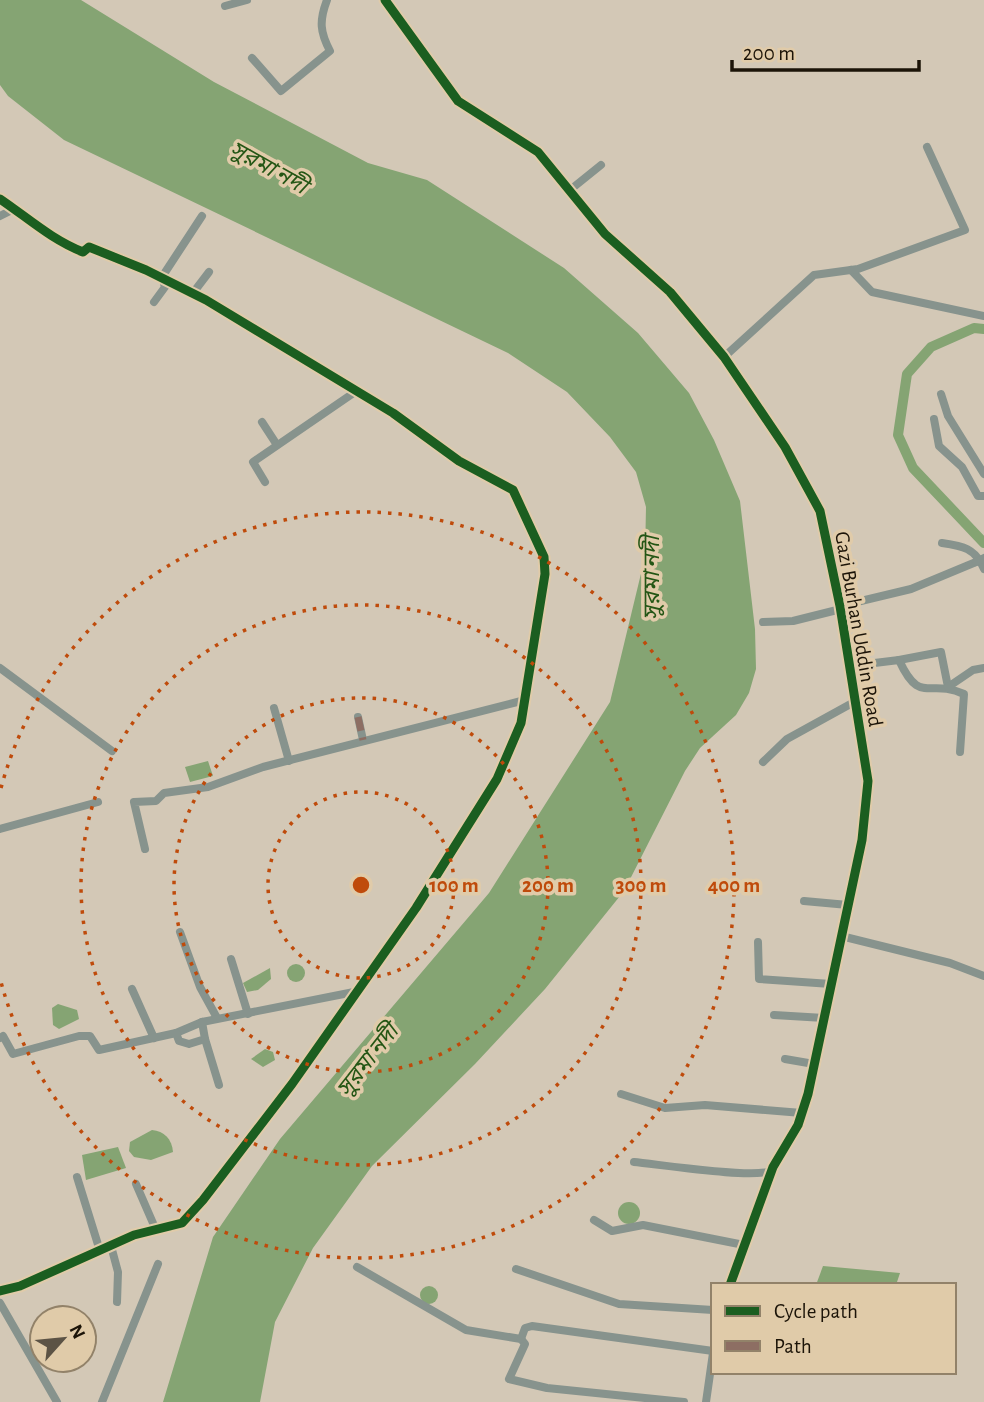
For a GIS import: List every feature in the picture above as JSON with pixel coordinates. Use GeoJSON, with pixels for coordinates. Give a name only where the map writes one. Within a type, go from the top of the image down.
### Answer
{"type":"FeatureCollection","features":[{"type":"Feature","properties":{"kind":"street"},"geometry":{"type":"LineString","coordinates":[[225,6],[247,0]]}},
{"type":"Feature","properties":{"kind":"street"},"geometry":{"type":"LineString","coordinates":[[252,58],[281,91],[330,51],[321,34],[321,17],[327,0]]}},
{"type":"Feature","properties":{"kind":"street","name":"Gazi Burhan Uddin Road"},"geometry":{"type":"LineString","coordinates":[[385,0],[458,101],[538,152],[605,234],[649,270],[724,357],[785,447],[820,511],[841,607],[868,781],[862,839],[802,1113],[772,1170],[731,1283]]}},
{"type":"Feature","properties":{"kind":"street"},"geometry":{"type":"LineString","coordinates":[[724,357],[814,275],[851,270],[965,230],[927,147]]}},
{"type":"Feature","properties":{"kind":"street"},"geometry":{"type":"LineString","coordinates":[[570,190],[601,165]]}},
{"type":"Feature","properties":{"kind":"street"},"geometry":{"type":"LineString","coordinates":[[0,199],[58,243],[83,252],[89,247],[193,293],[393,413],[459,461],[513,490],[544,557],[540,618],[528,664],[521,723],[496,779],[435,878],[359,991],[203,1200],[182,1223],[111,1246],[20,1286],[0,1290]]}},
{"type":"Feature","properties":{"kind":"street"},"geometry":{"type":"LineString","coordinates":[[0,216],[14,209]]}},
{"type":"Feature","properties":{"kind":"street"},"geometry":{"type":"LineString","coordinates":[[162,277],[202,216]]}},
{"type":"Feature","properties":{"kind":"street"},"geometry":{"type":"LineString","coordinates":[[851,270],[872,292],[984,316]]}},
{"type":"Feature","properties":{"kind":"street"},"geometry":{"type":"LineString","coordinates":[[193,293],[209,272]]}},
{"type":"Feature","properties":{"kind":"street"},"geometry":{"type":"LineString","coordinates":[[154,302],[166,287],[162,277]]}},
{"type":"Feature","properties":{"kind":"street"},"geometry":{"type":"LineString","coordinates":[[265,482],[253,462],[355,392]]}},
{"type":"Feature","properties":{"kind":"street"},"geometry":{"type":"LineString","coordinates":[[941,394],[948,416],[984,474]]}},
{"type":"Feature","properties":{"kind":"street"},"geometry":{"type":"LineString","coordinates":[[934,419],[939,446],[962,467],[978,496],[984,496]]}},
{"type":"Feature","properties":{"kind":"street"},"geometry":{"type":"LineString","coordinates":[[262,422],[277,445]]}},
{"type":"Feature","properties":{"kind":"street"},"geometry":{"type":"LineString","coordinates":[[942,543],[968,547],[978,556],[984,569]]}},
{"type":"Feature","properties":{"kind":"street"},"geometry":{"type":"LineString","coordinates":[[763,622],[793,621],[911,589],[980,560]]}},
{"type":"Feature","properties":{"kind":"street"},"geometry":{"type":"LineString","coordinates":[[850,666],[941,652],[947,687]]}},
{"type":"Feature","properties":{"kind":"street"},"geometry":{"type":"LineString","coordinates":[[898,660],[908,680],[919,688],[947,687],[964,694],[960,752]]}},
{"type":"Feature","properties":{"kind":"street"},"geometry":{"type":"LineString","coordinates":[[0,668],[112,751]]}},
{"type":"Feature","properties":{"kind":"street"},"geometry":{"type":"LineString","coordinates":[[947,687],[973,670],[984,668]]}},
{"type":"Feature","properties":{"kind":"street"},"geometry":{"type":"LineString","coordinates":[[145,849],[134,802],[156,801],[164,793],[208,787],[363,740],[525,700]]}},
{"type":"Feature","properties":{"kind":"street"},"geometry":{"type":"LineString","coordinates":[[763,762],[787,739],[856,701]]}},
{"type":"Feature","properties":{"kind":"street"},"geometry":{"type":"LineString","coordinates":[[275,708],[289,761]]}},
{"type":"Feature","properties":{"kind":"street"},"geometry":{"type":"LineString","coordinates":[[358,717],[363,740]]}},
{"type":"Feature","properties":{"kind":"street"},"geometry":{"type":"LineString","coordinates":[[0,830],[98,802]]}},
{"type":"Feature","properties":{"kind":"street"},"geometry":{"type":"LineString","coordinates":[[804,901],[848,905]]}},
{"type":"Feature","properties":{"kind":"street"},"geometry":{"type":"LineString","coordinates":[[180,932],[200,987],[217,1018]]}},
{"type":"Feature","properties":{"kind":"street"},"geometry":{"type":"LineString","coordinates":[[841,936],[950,963],[984,976]]}},
{"type":"Feature","properties":{"kind":"street"},"geometry":{"type":"LineString","coordinates":[[758,942],[759,979],[831,984]]}},
{"type":"Feature","properties":{"kind":"street"},"geometry":{"type":"LineString","coordinates":[[231,959],[248,1014]]}},
{"type":"Feature","properties":{"kind":"street"},"geometry":{"type":"LineString","coordinates":[[132,989],[154,1038]]}},
{"type":"Feature","properties":{"kind":"street"},"geometry":{"type":"LineString","coordinates":[[0,1038],[3,1036],[13,1054],[79,1036],[90,1036],[99,1049],[176,1033],[217,1018],[359,991]]}},
{"type":"Feature","properties":{"kind":"street"},"geometry":{"type":"LineString","coordinates":[[774,1015],[824,1018]]}},
{"type":"Feature","properties":{"kind":"street"},"geometry":{"type":"LineString","coordinates":[[202,1022],[219,1085]]}},
{"type":"Feature","properties":{"kind":"street"},"geometry":{"type":"LineString","coordinates":[[176,1033],[178,1041],[189,1044],[205,1039]]}},
{"type":"Feature","properties":{"kind":"street"},"geometry":{"type":"LineString","coordinates":[[785,1059],[814,1064]]}},
{"type":"Feature","properties":{"kind":"street"},"geometry":{"type":"LineString","coordinates":[[621,1094],[665,1108],[705,1105],[802,1113]]}},
{"type":"Feature","properties":{"kind":"street"},"geometry":{"type":"LineString","coordinates":[[634,1162],[738,1173],[760,1174],[772,1170]]}},
{"type":"Feature","properties":{"kind":"street"},"geometry":{"type":"LineString","coordinates":[[78,1177],[100,1251]]}},
{"type":"Feature","properties":{"kind":"street"},"geometry":{"type":"LineString","coordinates":[[136,1184],[156,1230]]}},
{"type":"Feature","properties":{"kind":"street"},"geometry":{"type":"LineString","coordinates":[[594,1220],[612,1231],[643,1225],[744,1245]]}},
{"type":"Feature","properties":{"kind":"street"},"geometry":{"type":"LineString","coordinates":[[111,1246],[118,1272],[117,1301]]}},
{"type":"Feature","properties":{"kind":"street"},"geometry":{"type":"LineString","coordinates":[[102,1402],[158,1264]]}},
{"type":"Feature","properties":{"kind":"street"},"geometry":{"type":"LineString","coordinates":[[357,1267],[466,1330],[521,1339],[525,1343],[509,1379],[547,1388],[684,1402]]}},
{"type":"Feature","properties":{"kind":"street"},"geometry":{"type":"LineString","coordinates":[[516,1269],[619,1304],[711,1310]]}},
{"type":"Feature","properties":{"kind":"street"},"geometry":{"type":"LineString","coordinates":[[0,1303],[57,1402]]}},
{"type":"Feature","properties":{"kind":"street"},"geometry":{"type":"LineString","coordinates":[[521,1339],[526,1328],[532,1326],[711,1352]]}},
{"type":"Feature","properties":{"kind":"street"},"geometry":{"type":"LineString","coordinates":[[706,1402],[711,1366]]}},
{"type":"Feature","properties":{"kind":"water","name":"সুরমা নদী"},"geometry":{"type":"Polygon","coordinates":[[[0,0],[81,0],[214,82],[368,163],[427,180],[564,268],[638,333],[689,393],[714,440],[740,501],[755,629],[756,669],[749,693],[736,715],[700,748],[685,771],[624,891],[545,989],[475,1064],[372,1166],[313,1248],[275,1322],[260,1402],[163,1402],[213,1237],[280,1139],[489,893],[610,702],[645,557],[646,507],[636,472],[610,437],[567,392],[508,353],[64,140],[8,96],[0,85],[0,0]]]}},
{"type":"Feature","properties":{"kind":"water"},"geometry":{"type":"Polygon","coordinates":[[[208,761],[213,776],[190,782],[185,767],[208,761]]]}},
{"type":"Feature","properties":{"kind":"water"},"geometry":{"type":"Polygon","coordinates":[[[296,964],[302,967],[305,973],[302,979],[296,982],[290,979],[287,973],[290,967],[296,964]]]}},
{"type":"Feature","properties":{"kind":"water"},"geometry":{"type":"Polygon","coordinates":[[[270,968],[271,979],[258,990],[247,992],[243,983],[270,968]]]}},
{"type":"Feature","properties":{"kind":"water"},"geometry":{"type":"Polygon","coordinates":[[[58,1004],[77,1010],[79,1019],[59,1029],[53,1025],[52,1008],[58,1004]]]}},
{"type":"Feature","properties":{"kind":"water"},"geometry":{"type":"Polygon","coordinates":[[[265,1049],[273,1052],[275,1060],[263,1067],[251,1059],[265,1049]]]}},
{"type":"Feature","properties":{"kind":"water"},"geometry":{"type":"Polygon","coordinates":[[[152,1130],[167,1137],[173,1152],[151,1160],[134,1157],[129,1151],[130,1142],[152,1130]]]}},
{"type":"Feature","properties":{"kind":"water"},"geometry":{"type":"Polygon","coordinates":[[[118,1147],[126,1168],[86,1180],[82,1155],[118,1147]]]}},
{"type":"Feature","properties":{"kind":"water"},"geometry":{"type":"Polygon","coordinates":[[[629,1202],[637,1205],[640,1213],[637,1221],[629,1224],[621,1221],[618,1213],[621,1205],[629,1202]]]}},
{"type":"Feature","properties":{"kind":"water"},"geometry":{"type":"Polygon","coordinates":[[[823,1266],[900,1273],[897,1283],[817,1283],[823,1266]]]}},
{"type":"Feature","properties":{"kind":"water"},"geometry":{"type":"Polygon","coordinates":[[[425,1286],[433,1286],[438,1295],[436,1302],[425,1304],[420,1299],[420,1291],[425,1286]]]}},
{"type":"Feature","properties":{"kind":"waterway"},"geometry":{"type":"LineString","coordinates":[[984,329],[974,328],[931,347],[907,374],[898,435],[913,468],[984,543]]}},
{"type":"Feature","properties":{"kind":"marked path"},"geometry":{"type":"LineString","coordinates":[[358,717],[363,740]]}},
{"type":"Feature","properties":{"kind":"cycle path"},"geometry":{"type":"LineString","coordinates":[[385,0],[458,101],[538,152],[605,234],[670,292],[724,357],[785,447],[820,511],[840,606],[868,781],[862,840],[808,1094],[798,1125],[773,1167],[731,1283]]}},
{"type":"Feature","properties":{"kind":"cycle path"},"geometry":{"type":"LineString","coordinates":[[0,199],[50,235],[72,247],[83,252],[89,247],[146,270],[206,300],[393,413],[459,461],[513,490],[544,557],[545,574],[521,723],[497,779],[416,908],[292,1084],[203,1200],[182,1223],[134,1235],[20,1286],[0,1291]]}}]}
